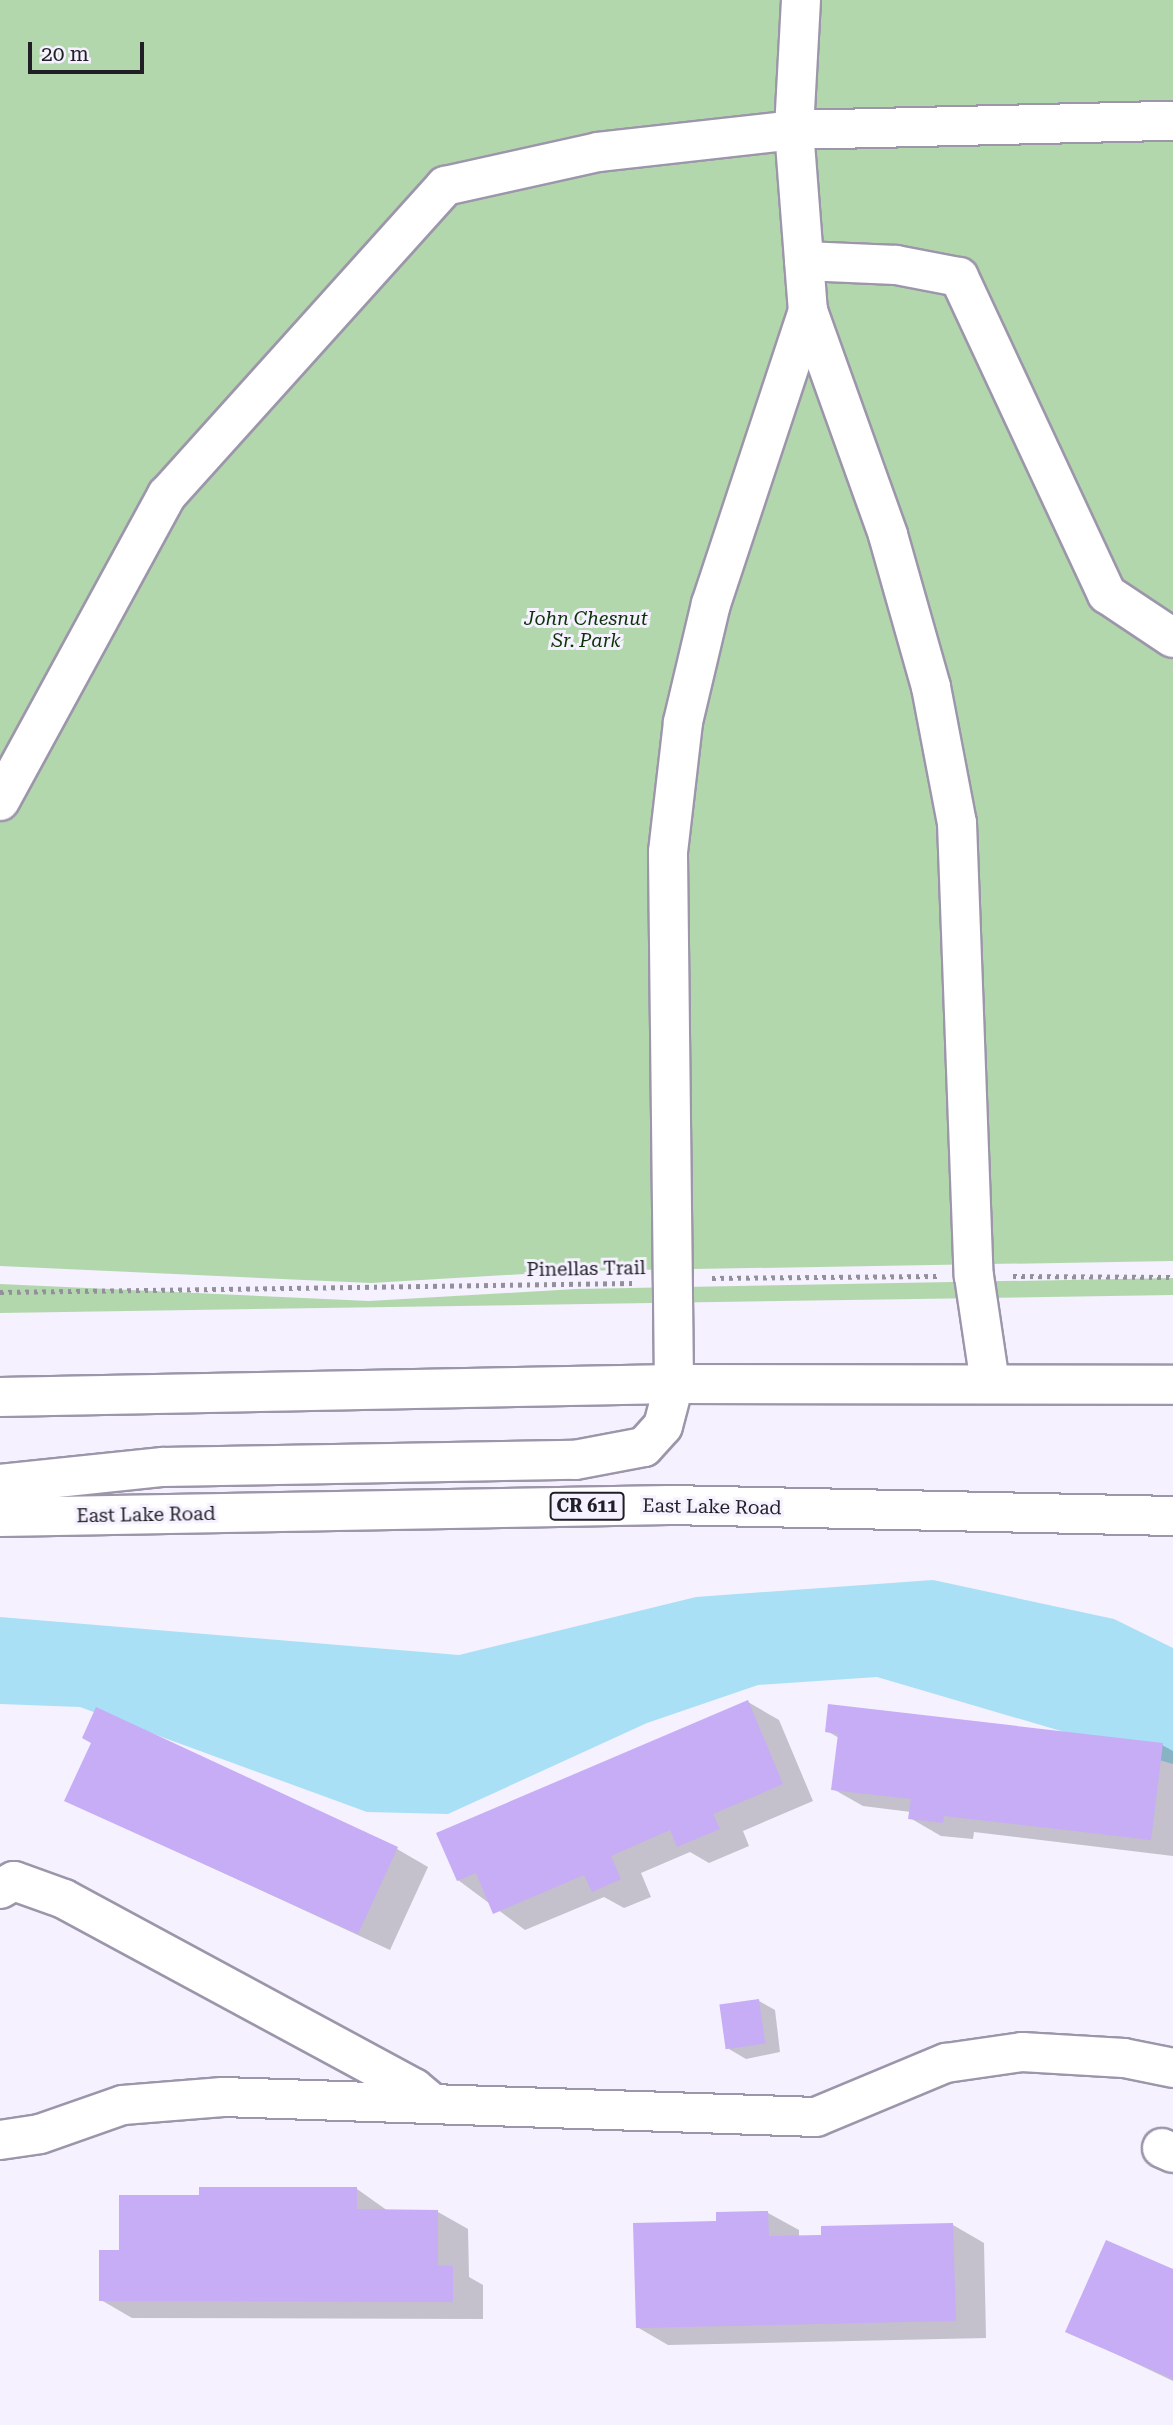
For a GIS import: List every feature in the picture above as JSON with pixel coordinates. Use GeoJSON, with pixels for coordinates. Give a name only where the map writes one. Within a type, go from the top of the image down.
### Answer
{"type":"FeatureCollection","features":[{"type":"Feature","properties":{"kind":"main road"},"geometry":{"type":"LineString","coordinates":[[801,0],[794,130],[808,311],[888,536],[931,687],[957,823],[974,1276],[990,1383]]}},
{"type":"Feature","properties":{"kind":"main road"},"geometry":{"type":"LineString","coordinates":[[0,801],[167,495],[445,186],[598,152],[794,130],[1173,121]]}},
{"type":"Feature","properties":{"kind":"main road"},"geometry":{"type":"LineString","coordinates":[[804,261],[897,265],[959,277],[1107,594],[1173,638]]}},
{"type":"Feature","properties":{"kind":"main road"},"geometry":{"type":"LineString","coordinates":[[0,1484],[163,1466],[608,1457],[644,1447],[663,1426],[674,1384],[668,852],[683,723],[711,604],[808,311]]}},
{"type":"Feature","properties":{"kind":"main road"},"geometry":{"type":"LineString","coordinates":[[0,1397],[674,1384],[1173,1385]]}},
{"type":"Feature","properties":{"kind":"main road","name":"East Lake Road"},"geometry":{"type":"LineString","coordinates":[[0,1517],[669,1505],[1173,1516]]}},
{"type":"Feature","properties":{"kind":"main road"},"geometry":{"type":"LineString","coordinates":[[0,1889],[14,1881],[64,1899],[414,2088],[433,2105]]}},
{"type":"Feature","properties":{"kind":"main road"},"geometry":{"type":"LineString","coordinates":[[0,2140],[40,2134],[123,2105],[223,2097],[816,2117],[946,2063],[1022,2052],[1124,2058],[1173,2068]]}},
{"type":"Feature","properties":{"kind":"path","name":"Pinellas Trail"},"geometry":{"type":"LineString","coordinates":[[0,1293],[974,1276],[1173,1277]]}},
{"type":"Feature","properties":{"kind":"green space","name":"John Chesnut Sr. Park"},"geometry":{"type":"Polygon","coordinates":[[[0,0],[1173,0],[1173,1261],[576,1271],[371,1283],[0,1266],[0,0]]]}},
{"type":"Feature","properties":{"kind":"green space"},"geometry":{"type":"Polygon","coordinates":[[[1173,1278],[1173,1295],[0,1313],[0,1284],[369,1301],[576,1289],[1173,1278]]]}},
{"type":"Feature","properties":{"kind":"water"},"geometry":{"type":"Polygon","coordinates":[[[933,1580],[1114,1619],[1173,1648],[1173,1764],[877,1677],[758,1685],[647,1723],[448,1814],[367,1812],[80,1707],[0,1704],[0,1617],[459,1655],[696,1597],[933,1580]]]}},
{"type":"Feature","properties":{"kind":"building"},"geometry":{"type":"Polygon","coordinates":[[[748,1700],[783,1784],[713,1814],[720,1829],[677,1847],[670,1830],[611,1856],[621,1879],[592,1892],[584,1875],[493,1914],[476,1873],[457,1881],[436,1833],[748,1700]]]}},
{"type":"Feature","properties":{"kind":"building"},"geometry":{"type":"Polygon","coordinates":[[[828,1704],[1163,1743],[1151,1840],[944,1816],[943,1823],[908,1819],[911,1799],[831,1790],[838,1734],[825,1732],[828,1704]]]}},
{"type":"Feature","properties":{"kind":"building"},"geometry":{"type":"Polygon","coordinates":[[[96,1707],[398,1847],[358,1934],[64,1801],[91,1743],[82,1738],[96,1707]]]}},
{"type":"Feature","properties":{"kind":"building"},"geometry":{"type":"Polygon","coordinates":[[[759,1999],[765,2044],[726,2049],[719,2005],[759,1999]]]}},
{"type":"Feature","properties":{"kind":"building"},"geometry":{"type":"Polygon","coordinates":[[[199,2187],[357,2187],[357,2209],[438,2210],[438,2265],[453,2266],[453,2302],[99,2301],[99,2250],[119,2250],[119,2195],[199,2195],[199,2187]]]}},
{"type":"Feature","properties":{"kind":"building"},"geometry":{"type":"Polygon","coordinates":[[[768,2211],[769,2236],[821,2235],[821,2226],[953,2223],[956,2321],[636,2328],[633,2223],[716,2221],[716,2212],[768,2211]]]}},
{"type":"Feature","properties":{"kind":"building"},"geometry":{"type":"Polygon","coordinates":[[[1106,2240],[1173,2269],[1173,2379],[1065,2332],[1106,2240]]]}}]}
